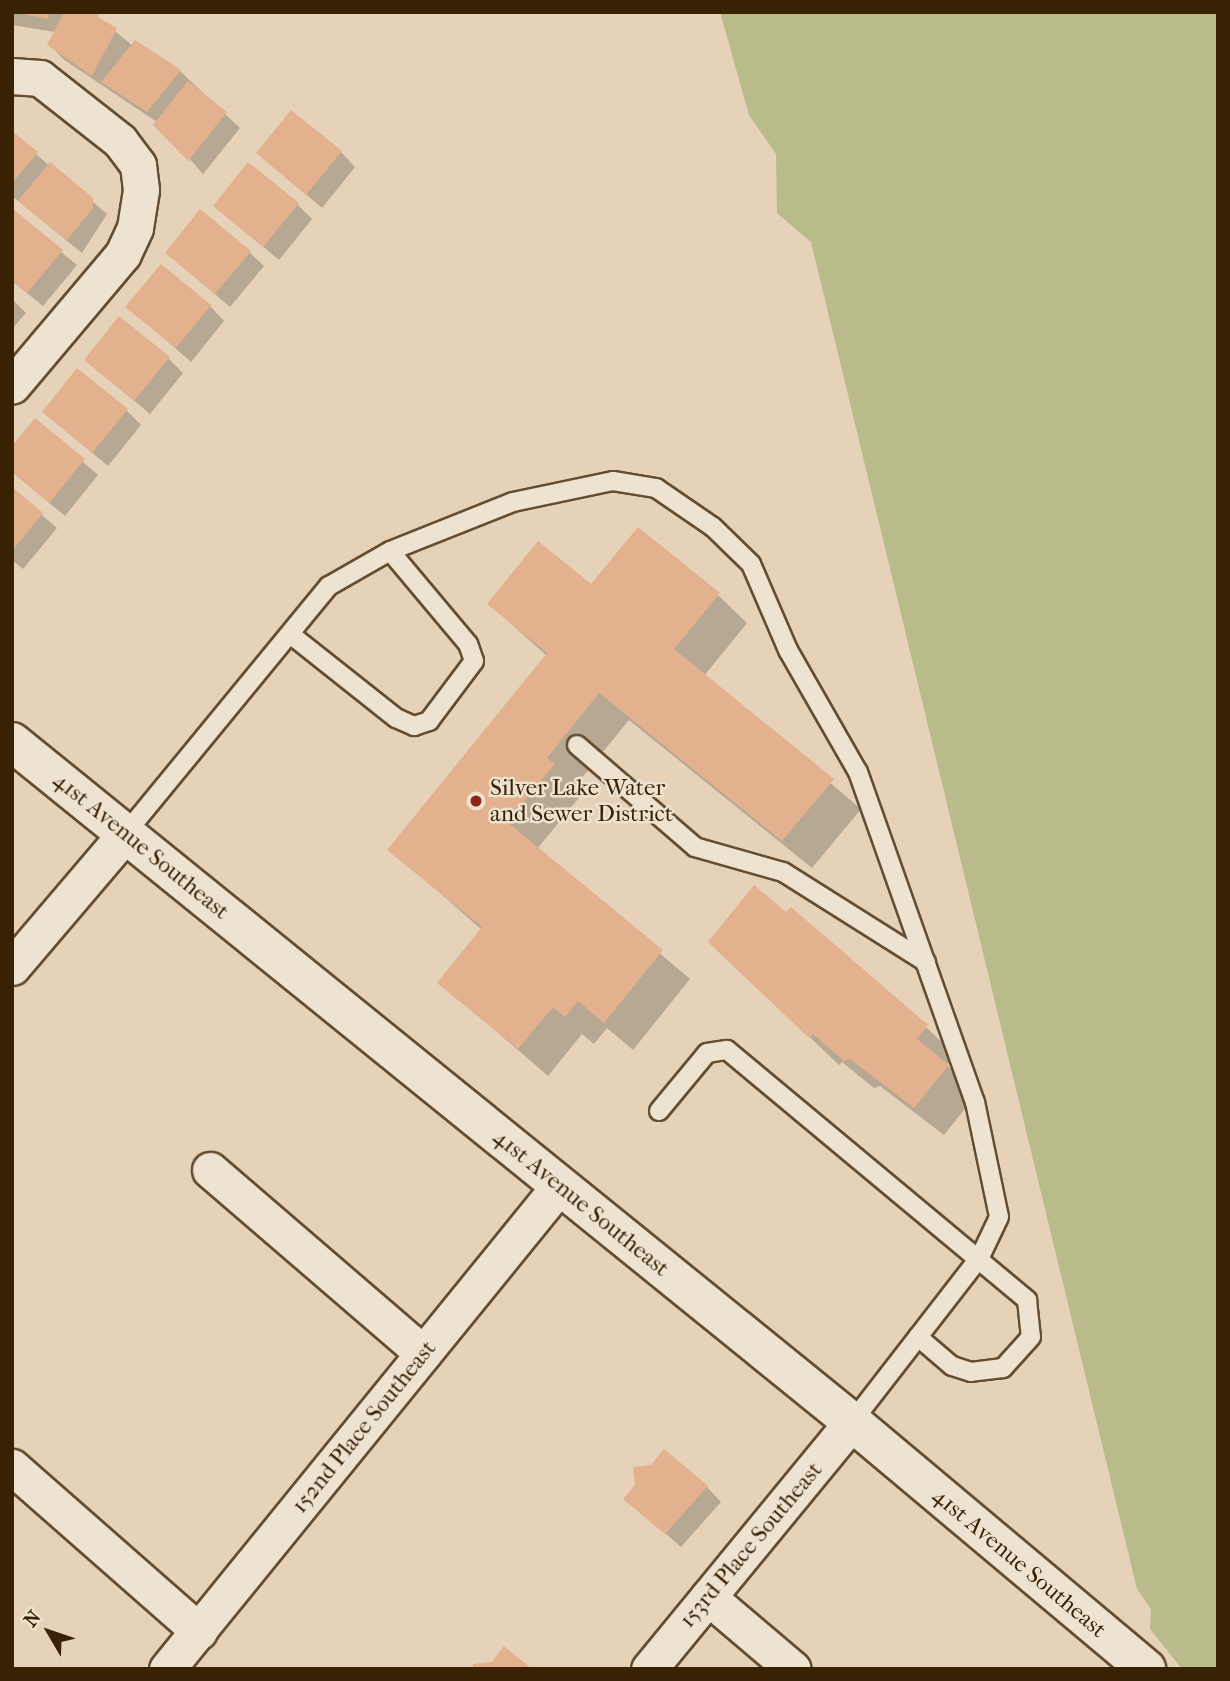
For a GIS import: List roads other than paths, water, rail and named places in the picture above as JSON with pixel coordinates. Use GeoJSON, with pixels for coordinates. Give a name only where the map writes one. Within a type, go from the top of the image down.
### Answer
{"type":"FeatureCollection","features":[{"type":"Feature","properties":{"kind":"street"},"geometry":{"type":"LineString","coordinates":[[12,76],[40,78],[120,141],[138,165],[141,190],[135,228],[123,254],[12,386]]}},
{"type":"Feature","properties":{"kind":"street","name":"41st Avenue Southeast"},"geometry":{"type":"LineString","coordinates":[[12,742],[852,1422],[1146,1669]]}},
{"type":"Feature","properties":{"kind":"street"},"geometry":{"type":"LineString","coordinates":[[12,967],[125,834]]}},
{"type":"Feature","properties":{"kind":"street"},"geometry":{"type":"LineString","coordinates":[[210,1170],[423,1353]]}},
{"type":"Feature","properties":{"kind":"street","name":"152nd Place Southeast"},"geometry":{"type":"LineString","coordinates":[[167,1669],[560,1185]]}},
{"type":"Feature","properties":{"kind":"street","name":"153rd Place Southeast"},"geometry":{"type":"LineString","coordinates":[[649,1669],[852,1422]]}},
{"type":"Feature","properties":{"kind":"street"},"geometry":{"type":"LineString","coordinates":[[12,1467],[199,1631]]}},
{"type":"Feature","properties":{"kind":"street"},"geometry":{"type":"LineString","coordinates":[[708,1597],[793,1669]]}},
{"type":"Feature","properties":{"kind":"lane"},"geometry":{"type":"LineString","coordinates":[[125,834],[329,586],[390,551],[513,502],[613,481],[656,488],[713,527],[751,564],[789,650],[858,772],[975,1102],[999,1217],[980,1257],[852,1422]]}},
{"type":"Feature","properties":{"kind":"lane"},"geometry":{"type":"LineString","coordinates":[[290,634],[396,718],[414,726],[429,721],[474,661],[468,644],[390,551]]}},
{"type":"Feature","properties":{"kind":"lane"},"geometry":{"type":"LineString","coordinates":[[577,745],[695,847],[783,872],[926,962]]}},
{"type":"Feature","properties":{"kind":"lane"},"geometry":{"type":"LineString","coordinates":[[659,1111],[707,1053],[727,1050],[980,1257],[1027,1300],[1031,1336],[1018,1356],[1003,1368],[971,1373],[918,1337]]}},
{"type":"Feature","properties":{"kind":"place","name":"Silver Lake Water and Sewer District"},"geometry":{"type":"Point","coordinates":[476,801]}}]}
